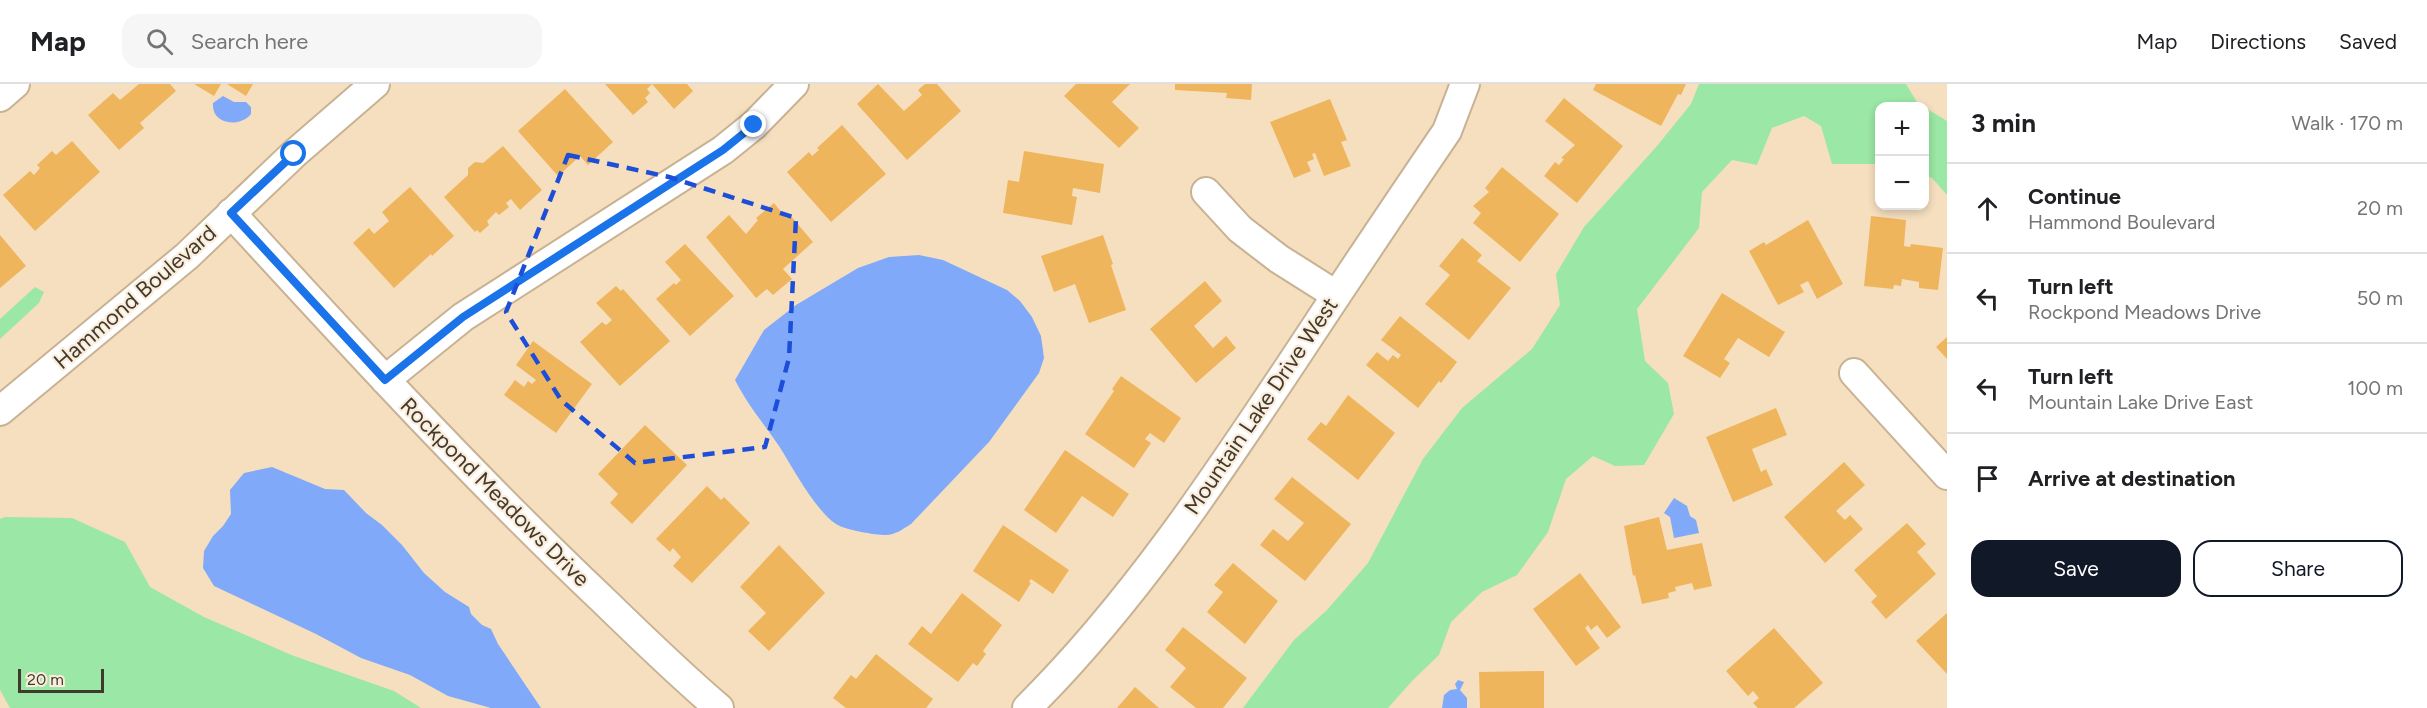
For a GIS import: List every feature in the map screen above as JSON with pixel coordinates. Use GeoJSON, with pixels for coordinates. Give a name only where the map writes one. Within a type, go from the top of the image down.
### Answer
{"type":"FeatureCollection","features":[{"type":"Feature","properties":{"kind":"street"},"geometry":{"type":"LineString","coordinates":[[0,97],[15,84]]}},
{"type":"Feature","properties":{"kind":"street","name":"Hammond Boulevard"},"geometry":{"type":"LineString","coordinates":[[0,411],[187,256],[294,154],[375,84]]}},
{"type":"Feature","properties":{"kind":"street"},"geometry":{"type":"LineString","coordinates":[[385,380],[463,317],[723,150],[754,125],[794,84]]}},
{"type":"Feature","properties":{"kind":"street","name":"Mountain Lake Drive West"},"geometry":{"type":"LineString","coordinates":[[1027,708],[1072,660],[1135,584],[1220,471],[1447,131],[1465,84]]}},
{"type":"Feature","properties":{"kind":"street"},"geometry":{"type":"LineString","coordinates":[[1206,192],[1247,235],[1279,259],[1336,295]]}},
{"type":"Feature","properties":{"kind":"street","name":"Rockpond Meadows Drive"},"geometry":{"type":"LineString","coordinates":[[231,213],[440,440],[527,529],[719,708]]}},
{"type":"Feature","properties":{"kind":"street"},"geometry":{"type":"LineString","coordinates":[[1854,373],[1947,475]]}},
{"type":"Feature","properties":{"kind":"highlighted area"},"geometry":{"type":"Polygon","coordinates":[[[568,155],[669,177],[796,218],[789,358],[765,447],[635,463],[561,400],[506,312],[568,155]]]}},
{"type":"Feature","properties":{"kind":"green space"},"geometry":{"type":"Polygon","coordinates":[[[1699,84],[1906,84],[1917,102],[1875,102],[1875,164],[1832,164],[1821,126],[1804,116],[1772,128],[1757,165],[1732,160],[1702,192],[1699,228],[1637,309],[1645,361],[1668,383],[1674,414],[1644,465],[1615,466],[1593,456],[1566,479],[1548,532],[1517,575],[1482,592],[1451,622],[1439,655],[1388,708],[1243,708],[1294,640],[1327,610],[1368,563],[1423,459],[1462,408],[1532,349],[1560,305],[1556,274],[1584,227],[1657,146],[1691,104],[1699,84]]]}},
{"type":"Feature","properties":{"kind":"green space"},"geometry":{"type":"Polygon","coordinates":[[[1929,110],[1947,121],[1947,195],[1929,177],[1929,110]]]}},
{"type":"Feature","properties":{"kind":"green space"},"geometry":{"type":"Polygon","coordinates":[[[35,287],[44,292],[39,303],[0,339],[0,319],[35,287]]]}},
{"type":"Feature","properties":{"kind":"green space"},"geometry":{"type":"Polygon","coordinates":[[[5,517],[72,518],[125,542],[150,587],[204,617],[294,656],[394,691],[421,708],[10,708],[0,690],[0,519],[5,517]]]}},
{"type":"Feature","properties":{"kind":"water"},"geometry":{"type":"Polygon","coordinates":[[[223,96],[234,102],[246,102],[251,107],[251,114],[240,121],[221,120],[214,110],[213,103],[223,96]]]}},
{"type":"Feature","properties":{"kind":"water"},"geometry":{"type":"Polygon","coordinates":[[[919,255],[943,260],[1007,290],[1020,301],[1032,317],[1041,336],[1044,358],[1039,373],[989,442],[911,524],[889,535],[853,530],[836,524],[820,509],[735,380],[764,330],[796,305],[858,268],[889,257],[919,255]]]}},
{"type":"Feature","properties":{"kind":"water"},"geometry":{"type":"Polygon","coordinates":[[[272,467],[325,489],[344,490],[402,545],[424,573],[445,592],[469,607],[471,614],[482,625],[491,629],[498,644],[541,708],[491,708],[448,696],[410,675],[361,658],[214,586],[203,568],[204,551],[231,514],[230,490],[244,473],[272,467]]]}},
{"type":"Feature","properties":{"kind":"water"},"geometry":{"type":"Polygon","coordinates":[[[1674,498],[1687,506],[1690,516],[1696,520],[1699,533],[1674,538],[1670,517],[1664,513],[1674,498]]]}},
{"type":"Feature","properties":{"kind":"water"},"geometry":{"type":"Polygon","coordinates":[[[1458,680],[1464,682],[1460,690],[1467,698],[1467,708],[1442,708],[1444,695],[1450,690],[1457,689],[1455,684],[1458,680]]]}},
{"type":"Feature","properties":{"kind":"building"},"geometry":{"type":"Polygon","coordinates":[[[139,84],[170,84],[176,91],[140,123],[144,128],[119,150],[88,115],[113,93],[120,100],[139,84]]]}},
{"type":"Feature","properties":{"kind":"building"},"geometry":{"type":"Polygon","coordinates":[[[194,84],[221,84],[214,96],[194,84]]]}},
{"type":"Feature","properties":{"kind":"building"},"geometry":{"type":"Polygon","coordinates":[[[227,84],[253,84],[246,96],[227,84]]]}},
{"type":"Feature","properties":{"kind":"building"},"geometry":{"type":"Polygon","coordinates":[[[605,84],[652,84],[647,89],[650,93],[645,98],[648,102],[633,115],[605,84]]]}},
{"type":"Feature","properties":{"kind":"building"},"geometry":{"type":"Polygon","coordinates":[[[652,84],[687,84],[693,91],[674,109],[652,84]]]}},
{"type":"Feature","properties":{"kind":"building"},"geometry":{"type":"Polygon","coordinates":[[[878,84],[904,111],[922,95],[918,90],[925,84],[937,84],[961,111],[907,160],[857,104],[878,84]]]}},
{"type":"Feature","properties":{"kind":"building"},"geometry":{"type":"Polygon","coordinates":[[[1076,84],[1130,84],[1112,102],[1139,128],[1119,148],[1064,96],[1076,84]]]}},
{"type":"Feature","properties":{"kind":"building"},"geometry":{"type":"Polygon","coordinates":[[[1175,84],[1252,84],[1251,100],[1226,98],[1227,93],[1175,90],[1175,84]]]}},
{"type":"Feature","properties":{"kind":"building"},"geometry":{"type":"Polygon","coordinates":[[[1596,84],[1686,84],[1661,126],[1593,90],[1596,84]]]}},
{"type":"Feature","properties":{"kind":"building"},"geometry":{"type":"Polygon","coordinates":[[[565,89],[613,142],[588,165],[580,156],[558,176],[518,131],[565,89]]]}},
{"type":"Feature","properties":{"kind":"building"},"geometry":{"type":"Polygon","coordinates":[[[1564,98],[1623,146],[1577,203],[1544,176],[1555,162],[1559,165],[1564,159],[1561,158],[1575,145],[1545,121],[1564,98]]]}},
{"type":"Feature","properties":{"kind":"building"},"geometry":{"type":"Polygon","coordinates":[[[1330,99],[1347,140],[1341,142],[1351,166],[1324,176],[1315,153],[1312,154],[1314,159],[1307,162],[1311,171],[1294,178],[1270,122],[1330,99]]]}},
{"type":"Feature","properties":{"kind":"building"},"geometry":{"type":"Polygon","coordinates":[[[842,125],[886,174],[831,222],[787,172],[809,152],[812,156],[819,150],[817,148],[842,125]]]}},
{"type":"Feature","properties":{"kind":"building"},"geometry":{"type":"Polygon","coordinates":[[[72,141],[100,172],[35,231],[3,195],[30,171],[34,175],[40,168],[37,165],[52,151],[56,155],[72,141]]]}},
{"type":"Feature","properties":{"kind":"building"},"geometry":{"type":"Polygon","coordinates":[[[503,146],[542,190],[520,210],[511,199],[506,203],[509,207],[499,215],[496,212],[487,221],[489,225],[480,233],[477,230],[475,232],[444,197],[468,175],[468,168],[475,162],[483,163],[503,146]]]}},
{"type":"Feature","properties":{"kind":"building"},"geometry":{"type":"Polygon","coordinates":[[[1024,151],[1104,164],[1100,193],[1073,188],[1072,196],[1077,197],[1072,225],[1003,213],[1008,180],[1019,182],[1024,151]]]}},
{"type":"Feature","properties":{"kind":"building"},"geometry":{"type":"Polygon","coordinates":[[[1502,167],[1559,214],[1520,262],[1473,223],[1481,213],[1473,206],[1489,192],[1485,188],[1502,167]]]}},
{"type":"Feature","properties":{"kind":"building"},"geometry":{"type":"Polygon","coordinates":[[[410,187],[454,236],[394,288],[353,243],[369,228],[374,234],[389,221],[382,212],[410,187]]]}},
{"type":"Feature","properties":{"kind":"building"},"geometry":{"type":"Polygon","coordinates":[[[774,203],[786,218],[790,215],[813,242],[783,269],[792,279],[773,295],[767,289],[756,298],[706,237],[729,215],[746,234],[758,220],[756,218],[774,203]]]}},
{"type":"Feature","properties":{"kind":"building"},"geometry":{"type":"Polygon","coordinates":[[[1871,216],[1906,220],[1904,246],[1910,247],[1911,244],[1943,248],[1938,290],[1919,288],[1919,282],[1902,279],[1901,286],[1894,285],[1893,289],[1864,286],[1871,216]]]}},
{"type":"Feature","properties":{"kind":"building"},"geometry":{"type":"Polygon","coordinates":[[[1808,220],[1843,284],[1817,299],[1808,281],[1800,285],[1804,292],[1778,305],[1749,251],[1764,242],[1766,245],[1808,220]]]}},
{"type":"Feature","properties":{"kind":"building"},"geometry":{"type":"Polygon","coordinates":[[[0,235],[26,266],[0,288],[0,235]]]}},
{"type":"Feature","properties":{"kind":"building"},"geometry":{"type":"Polygon","coordinates":[[[1103,235],[1126,310],[1089,323],[1075,284],[1054,292],[1041,256],[1103,235]]]}},
{"type":"Feature","properties":{"kind":"building"},"geometry":{"type":"Polygon","coordinates":[[[1462,238],[1482,255],[1477,261],[1511,288],[1469,340],[1425,304],[1450,275],[1439,266],[1462,238]]]}},
{"type":"Feature","properties":{"kind":"building"},"geometry":{"type":"Polygon","coordinates":[[[685,244],[734,296],[690,336],[656,299],[674,283],[676,285],[681,280],[665,262],[685,244]]]}},
{"type":"Feature","properties":{"kind":"building"},"geometry":{"type":"Polygon","coordinates":[[[1205,281],[1222,301],[1194,326],[1213,348],[1226,336],[1236,348],[1196,383],[1150,329],[1205,281]]]}},
{"type":"Feature","properties":{"kind":"building"},"geometry":{"type":"Polygon","coordinates":[[[616,286],[621,291],[623,289],[670,341],[620,386],[580,342],[602,322],[606,325],[612,320],[596,303],[616,286]]]}},
{"type":"Feature","properties":{"kind":"building"},"geometry":{"type":"Polygon","coordinates":[[[1722,293],[1785,332],[1769,357],[1738,338],[1724,359],[1730,363],[1720,378],[1683,356],[1722,293]]]}},
{"type":"Feature","properties":{"kind":"building"},"geometry":{"type":"Polygon","coordinates":[[[1400,316],[1457,362],[1418,408],[1366,365],[1377,352],[1388,361],[1393,355],[1398,359],[1401,355],[1381,340],[1400,316]]]}},
{"type":"Feature","properties":{"kind":"building"},"geometry":{"type":"Polygon","coordinates":[[[1947,337],[1947,359],[1936,347],[1947,337]]]}},
{"type":"Feature","properties":{"kind":"building"},"geometry":{"type":"Polygon","coordinates":[[[533,341],[592,384],[556,433],[504,395],[515,380],[524,387],[528,381],[532,384],[536,380],[516,365],[533,341]]]}},
{"type":"Feature","properties":{"kind":"building"},"geometry":{"type":"Polygon","coordinates":[[[1121,376],[1181,418],[1164,443],[1150,433],[1145,439],[1151,443],[1134,468],[1085,434],[1114,391],[1112,389],[1121,376]]]}},
{"type":"Feature","properties":{"kind":"building"},"geometry":{"type":"Polygon","coordinates":[[[1348,395],[1395,433],[1358,480],[1307,439],[1321,422],[1326,426],[1348,395]]]}},
{"type":"Feature","properties":{"kind":"building"},"geometry":{"type":"Polygon","coordinates":[[[1776,408],[1787,435],[1752,449],[1761,472],[1766,469],[1773,485],[1733,502],[1706,437],[1776,408]]]}},
{"type":"Feature","properties":{"kind":"building"},"geometry":{"type":"Polygon","coordinates":[[[645,425],[687,465],[632,524],[610,503],[618,494],[598,474],[645,425]]]}},
{"type":"Feature","properties":{"kind":"building"},"geometry":{"type":"Polygon","coordinates":[[[1065,450],[1129,494],[1113,517],[1082,496],[1056,533],[1024,510],[1065,450]]]}},
{"type":"Feature","properties":{"kind":"building"},"geometry":{"type":"Polygon","coordinates":[[[1844,462],[1865,485],[1836,511],[1845,520],[1850,515],[1863,529],[1825,563],[1784,517],[1844,462]]]}},
{"type":"Feature","properties":{"kind":"building"},"geometry":{"type":"Polygon","coordinates":[[[1292,477],[1351,524],[1305,581],[1260,545],[1273,529],[1288,541],[1304,523],[1274,499],[1292,477]]]}},
{"type":"Feature","properties":{"kind":"building"},"geometry":{"type":"Polygon","coordinates":[[[707,486],[721,500],[724,497],[750,523],[692,583],[673,566],[681,557],[673,548],[670,552],[656,539],[707,486]]]}},
{"type":"Feature","properties":{"kind":"building"},"geometry":{"type":"Polygon","coordinates":[[[1659,517],[1667,550],[1702,543],[1712,586],[1694,590],[1692,583],[1675,587],[1676,591],[1668,593],[1669,598],[1642,604],[1635,575],[1633,576],[1624,526],[1659,517]]]}},
{"type":"Feature","properties":{"kind":"building"},"geometry":{"type":"Polygon","coordinates":[[[1907,523],[1926,544],[1917,552],[1936,574],[1886,619],[1871,602],[1877,596],[1854,570],[1907,523]]]}},
{"type":"Feature","properties":{"kind":"building"},"geometry":{"type":"Polygon","coordinates":[[[1003,525],[1069,570],[1053,594],[1031,579],[1029,582],[1031,583],[1019,602],[973,571],[1003,525]]]}},
{"type":"Feature","properties":{"kind":"building"},"geometry":{"type":"Polygon","coordinates":[[[779,545],[825,593],[769,651],[748,631],[766,613],[740,587],[779,545]]]}},
{"type":"Feature","properties":{"kind":"building"},"geometry":{"type":"Polygon","coordinates":[[[1233,563],[1278,601],[1245,644],[1207,612],[1223,592],[1214,585],[1233,563]]]}},
{"type":"Feature","properties":{"kind":"building"},"geometry":{"type":"Polygon","coordinates":[[[1580,573],[1621,627],[1607,638],[1597,625],[1591,630],[1588,625],[1585,628],[1600,648],[1576,666],[1533,609],[1580,573]]]}},
{"type":"Feature","properties":{"kind":"building"},"geometry":{"type":"Polygon","coordinates":[[[962,593],[1002,625],[983,651],[986,654],[977,666],[973,663],[958,682],[908,644],[922,626],[931,634],[962,593]]]}},
{"type":"Feature","properties":{"kind":"building"},"geometry":{"type":"Polygon","coordinates":[[[1947,613],[1947,674],[1916,641],[1947,613]]]}},
{"type":"Feature","properties":{"kind":"building"},"geometry":{"type":"Polygon","coordinates":[[[1183,627],[1247,678],[1223,708],[1196,708],[1170,687],[1186,668],[1165,650],[1183,627]]]}},
{"type":"Feature","properties":{"kind":"building"},"geometry":{"type":"Polygon","coordinates":[[[1774,628],[1823,683],[1794,708],[1758,708],[1753,703],[1759,698],[1753,691],[1748,696],[1726,671],[1774,628]]]}},
{"type":"Feature","properties":{"kind":"building"},"geometry":{"type":"Polygon","coordinates":[[[876,654],[933,699],[926,708],[846,708],[833,698],[851,675],[856,679],[876,654]]]}},
{"type":"Feature","properties":{"kind":"building"},"geometry":{"type":"Polygon","coordinates":[[[1544,671],[1544,708],[1480,708],[1479,672],[1544,671]]]}},
{"type":"Feature","properties":{"kind":"building"},"geometry":{"type":"Polygon","coordinates":[[[1135,687],[1159,708],[1117,708],[1135,687]]]}},
{"type":"Feature","properties":{"kind":"route"},"geometry":{"type":"LineString","coordinates":[[294,154],[231,213],[385,380],[463,317],[723,150],[754,125]]}}]}
